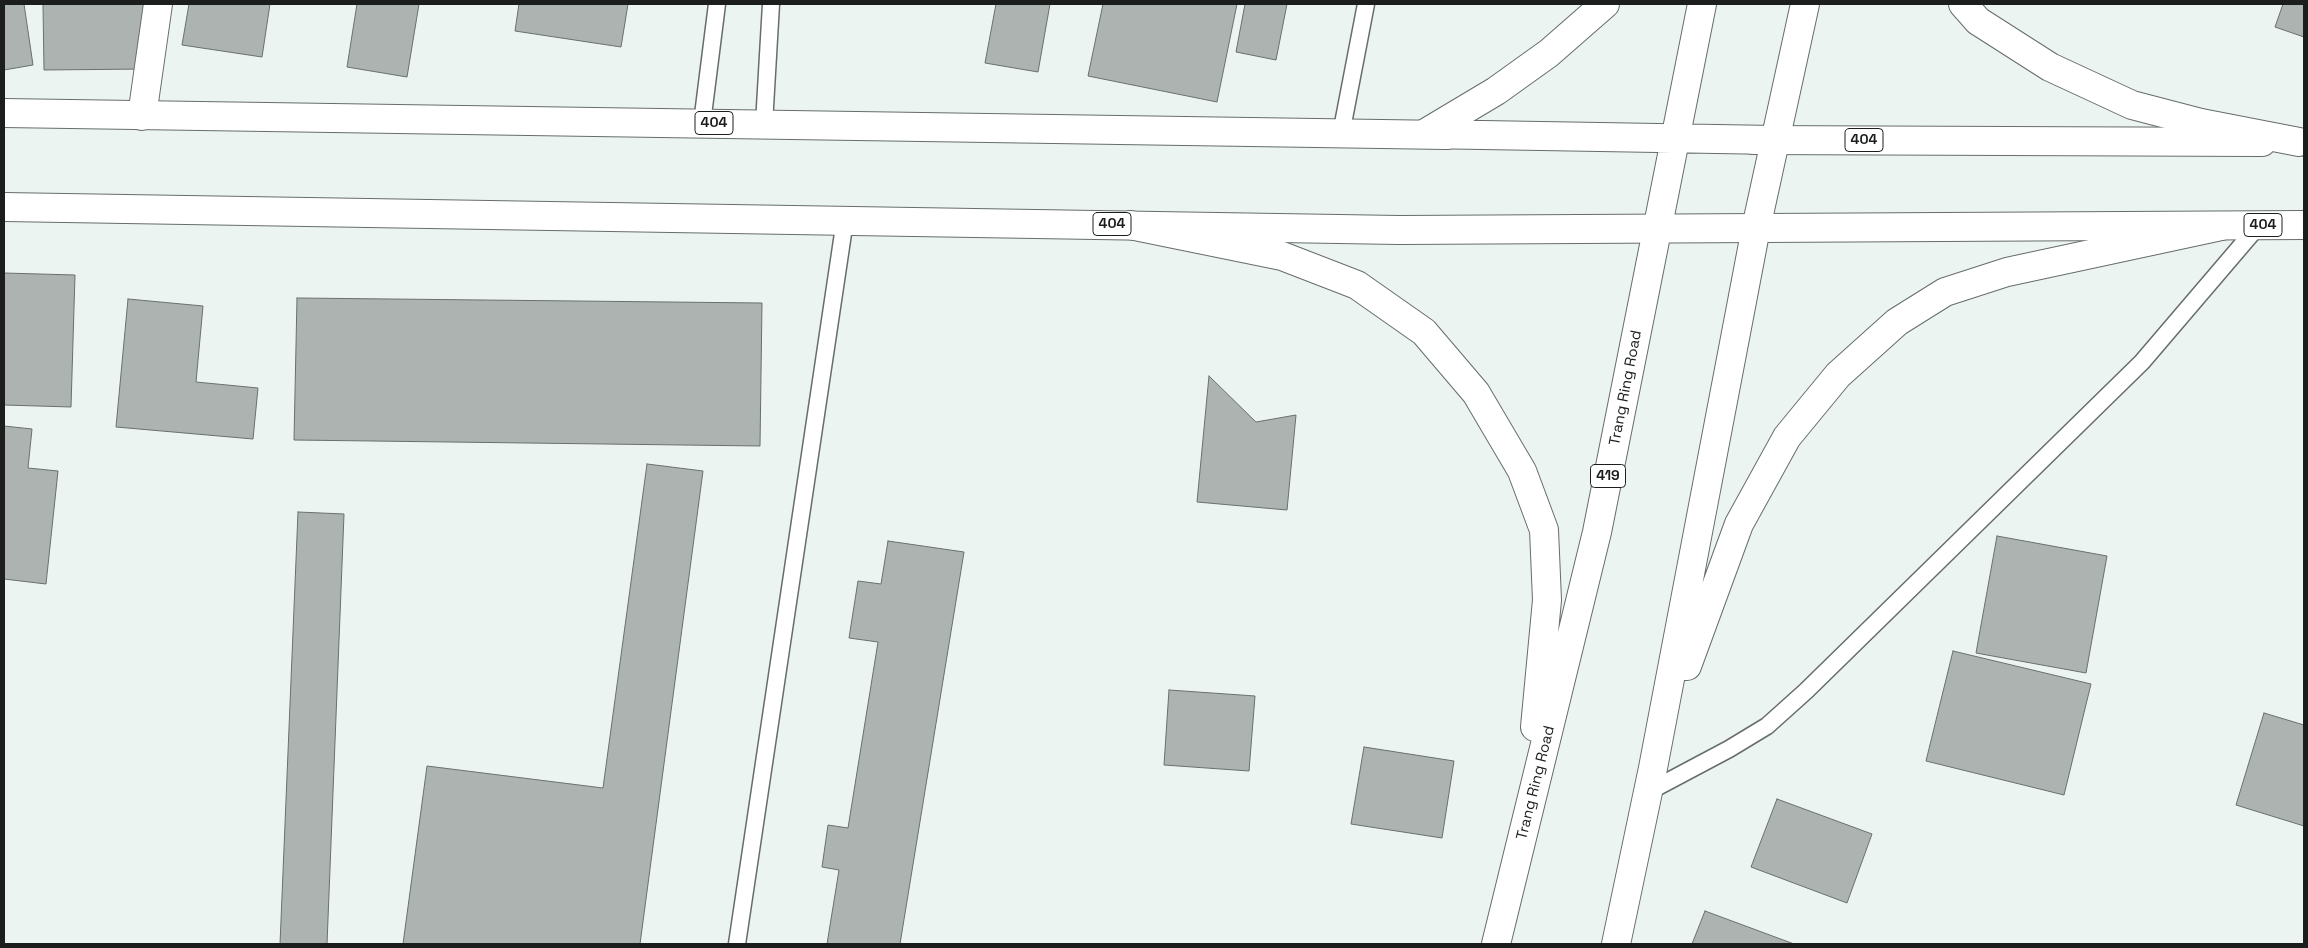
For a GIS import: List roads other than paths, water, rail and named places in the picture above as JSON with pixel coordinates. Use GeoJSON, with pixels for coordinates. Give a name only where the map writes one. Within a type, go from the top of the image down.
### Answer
{"type":"FeatureCollection","features":[{"type":"Feature","properties":{"kind":"main road"},"geometry":{"type":"LineString","coordinates":[[142,116],[158,4]]}},
{"type":"Feature","properties":{"kind":"main road"},"geometry":{"type":"LineString","coordinates":[[1424,134],[1496,91],[1549,53],[1605,4]]}},
{"type":"Feature","properties":{"kind":"main road","name":"Trang Ring Road"},"geometry":{"type":"LineString","coordinates":[[1496,944],[1598,532],[1702,4]]}},
{"type":"Feature","properties":{"kind":"main road"},"geometry":{"type":"LineString","coordinates":[[1616,944],[1650,780],[1756,228],[1806,4]]}},
{"type":"Feature","properties":{"kind":"main road"},"geometry":{"type":"LineString","coordinates":[[1963,4],[1978,21],[2050,67],[2132,105],[2201,123],[2302,142]]}},
{"type":"Feature","properties":{"kind":"main road","name":"404"},"geometry":{"type":"LineString","coordinates":[[4,113],[1676,139],[2302,142]]}},
{"type":"Feature","properties":{"kind":"main road","name":"404"},"geometry":{"type":"LineString","coordinates":[[4,207],[1130,224],[1399,230],[2304,225]]}},
{"type":"Feature","properties":{"kind":"main road"},"geometry":{"type":"LineString","coordinates":[[1130,224],[1282,256],[1357,284],[1424,332],[1476,393],[1522,471],[1544,530],[1547,600],[1523,833]]}},
{"type":"Feature","properties":{"kind":"main road"},"geometry":{"type":"LineString","coordinates":[[1650,780],[1702,619],[1739,524],[1788,437],[1838,375],[1898,322],[1946,292],[2007,272],[2221,226]]}},
{"type":"Feature","properties":{"kind":"lane"},"geometry":{"type":"LineString","coordinates":[[702,123],[717,4]]}},
{"type":"Feature","properties":{"kind":"lane"},"geometry":{"type":"LineString","coordinates":[[764,124],[771,4]]}},
{"type":"Feature","properties":{"kind":"lane"},"geometry":{"type":"LineString","coordinates":[[1341,134],[1366,4]]}},
{"type":"Feature","properties":{"kind":"lane"},"geometry":{"type":"LineString","coordinates":[[737,944],[845,220]]}},
{"type":"Feature","properties":{"kind":"lane"},"geometry":{"type":"LineString","coordinates":[[1650,780],[1729,749],[1767,726],[1806,691],[2142,362],[2259,226]]}}]}
